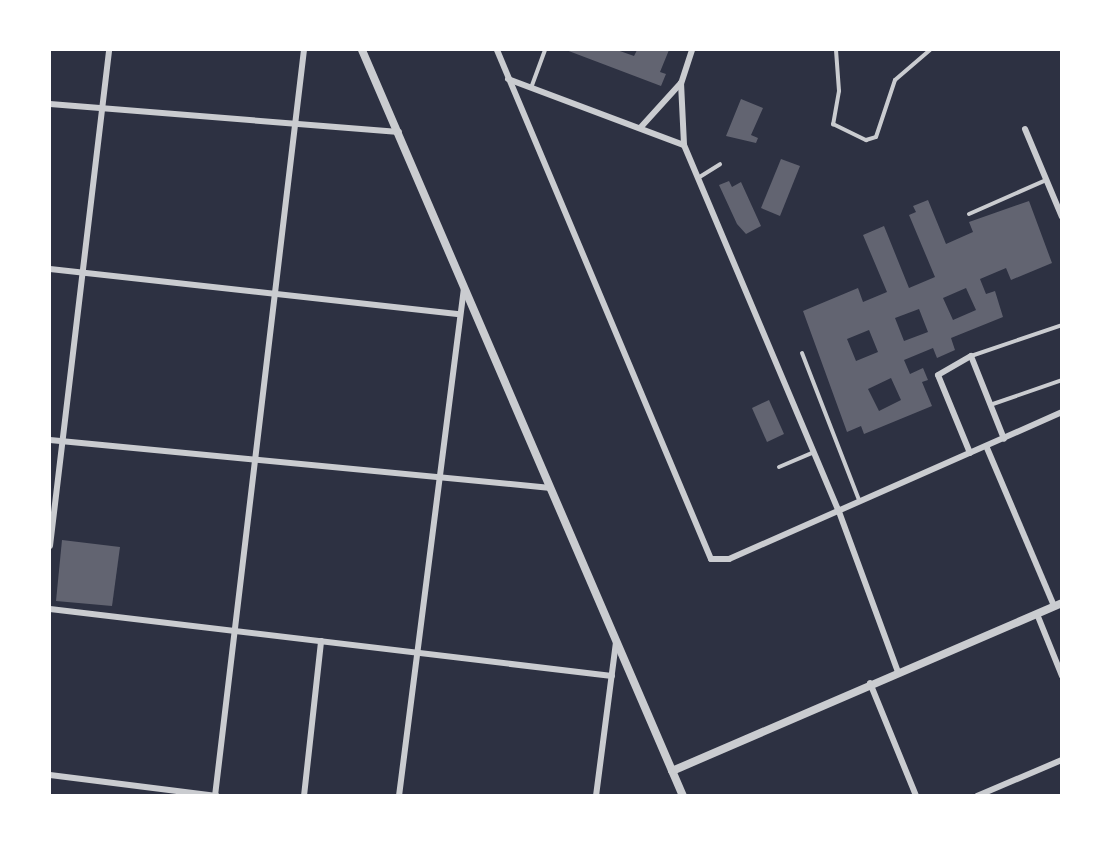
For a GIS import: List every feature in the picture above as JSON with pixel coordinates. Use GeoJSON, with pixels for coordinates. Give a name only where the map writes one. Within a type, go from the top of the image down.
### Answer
{"type":"FeatureCollection","features":[{"type":"Feature","properties":{"kind":"street"},"geometry":{"type":"LineString","coordinates":[[50,546],[109,50]]}},
{"type":"Feature","properties":{"kind":"street"},"geometry":{"type":"LineString","coordinates":[[50,775],[216,795],[304,50]]}},
{"type":"Feature","properties":{"kind":"street"},"geometry":{"type":"LineString","coordinates":[[363,50],[683,795]]}},
{"type":"Feature","properties":{"kind":"street"},"geometry":{"type":"LineString","coordinates":[[497,50],[707,553],[719,561],[970,453],[987,448],[1062,412]]}},
{"type":"Feature","properties":{"kind":"street"},"geometry":{"type":"LineString","coordinates":[[692,50],[681,83],[684,145],[812,453],[838,509],[898,672]]}},
{"type":"Feature","properties":{"kind":"street"},"geometry":{"type":"LineString","coordinates":[[508,79],[684,145]]}},
{"type":"Feature","properties":{"kind":"street"},"geometry":{"type":"LineString","coordinates":[[641,127],[681,83]]}},
{"type":"Feature","properties":{"kind":"street"},"geometry":{"type":"LineString","coordinates":[[50,104],[399,132]]}},
{"type":"Feature","properties":{"kind":"street"},"geometry":{"type":"LineString","coordinates":[[1025,129],[1062,217]]}},
{"type":"Feature","properties":{"kind":"street"},"geometry":{"type":"LineString","coordinates":[[50,269],[460,314]]}},
{"type":"Feature","properties":{"kind":"street"},"geometry":{"type":"LineString","coordinates":[[399,795],[420,654],[464,288]]}},
{"type":"Feature","properties":{"kind":"street"},"geometry":{"type":"LineString","coordinates":[[970,453],[938,375],[971,356],[1005,439]]}},
{"type":"Feature","properties":{"kind":"street"},"geometry":{"type":"LineString","coordinates":[[50,440],[552,488]]}},
{"type":"Feature","properties":{"kind":"street"},"geometry":{"type":"LineString","coordinates":[[672,771],[870,683],[1058,604],[987,448]]}},
{"type":"Feature","properties":{"kind":"street"},"geometry":{"type":"LineString","coordinates":[[50,609],[612,676]]}},
{"type":"Feature","properties":{"kind":"street"},"geometry":{"type":"LineString","coordinates":[[1037,614],[1062,676]]}},
{"type":"Feature","properties":{"kind":"street"},"geometry":{"type":"LineString","coordinates":[[596,795],[616,640]]}},
{"type":"Feature","properties":{"kind":"street"},"geometry":{"type":"LineString","coordinates":[[304,795],[321,641]]}},
{"type":"Feature","properties":{"kind":"street"},"geometry":{"type":"LineString","coordinates":[[870,683],[916,795]]}},
{"type":"Feature","properties":{"kind":"street"},"geometry":{"type":"LineString","coordinates":[[977,795],[1062,760]]}},
{"type":"Feature","properties":{"kind":"lane"},"geometry":{"type":"LineString","coordinates":[[531,88],[545,50]]}},
{"type":"Feature","properties":{"kind":"lane"},"geometry":{"type":"LineString","coordinates":[[836,50],[839,91],[833,124],[866,140],[880,129],[895,80],[930,50]]}},
{"type":"Feature","properties":{"kind":"lane"},"geometry":{"type":"LineString","coordinates":[[698,178],[720,164]]}},
{"type":"Feature","properties":{"kind":"lane"},"geometry":{"type":"LineString","coordinates":[[969,214],[1046,180]]}},
{"type":"Feature","properties":{"kind":"lane"},"geometry":{"type":"LineString","coordinates":[[971,356],[1062,326]]}},
{"type":"Feature","properties":{"kind":"lane"},"geometry":{"type":"LineString","coordinates":[[802,353],[859,500]]}},
{"type":"Feature","properties":{"kind":"lane"},"geometry":{"type":"LineString","coordinates":[[990,405],[1062,380]]}},
{"type":"Feature","properties":{"kind":"lane"},"geometry":{"type":"LineString","coordinates":[[779,466],[812,453]]}},
{"type":"Feature","properties":{"kind":"building"},"geometry":{"type":"Polygon","coordinates":[[[566,50],[617,50],[634,56],[637,50],[669,50],[660,72],[666,74],[661,86],[566,50]]]}},
{"type":"Feature","properties":{"kind":"building"},"geometry":{"type":"Polygon","coordinates":[[[741,99],[763,108],[751,135],[758,138],[756,143],[726,136],[741,99]]]}},
{"type":"Feature","properties":{"kind":"building"},"geometry":{"type":"Polygon","coordinates":[[[781,159],[800,166],[780,216],[761,208],[781,159]]]}},
{"type":"Feature","properties":{"kind":"building"},"geometry":{"type":"Polygon","coordinates":[[[729,181],[732,187],[741,182],[761,226],[746,234],[737,224],[719,185],[729,181]]]}},
{"type":"Feature","properties":{"kind":"building"},"geometry":{"type":"Polygon","coordinates":[[[928,200],[946,244],[973,232],[969,222],[1029,201],[1052,263],[1011,280],[1006,268],[980,279],[986,294],[995,291],[1003,317],[951,338],[955,350],[937,358],[933,348],[904,360],[910,374],[923,368],[928,380],[922,382],[932,406],[864,434],[861,426],[847,432],[803,311],[858,288],[863,302],[887,292],[863,235],[884,226],[909,288],[935,277],[909,215],[916,212],[913,206],[928,200]],[[966,288],[943,298],[953,320],[976,310],[966,288]],[[919,309],[895,318],[904,341],[928,332],[919,309]],[[869,330],[847,339],[856,361],[878,352],[869,330]],[[891,378],[868,389],[879,411],[901,400],[891,378]]]}},
{"type":"Feature","properties":{"kind":"building"},"geometry":{"type":"Polygon","coordinates":[[[769,400],[784,434],[767,442],[752,408],[769,400]]]}},
{"type":"Feature","properties":{"kind":"building"},"geometry":{"type":"Polygon","coordinates":[[[62,540],[120,547],[112,606],[56,601],[62,540]]]}}]}
